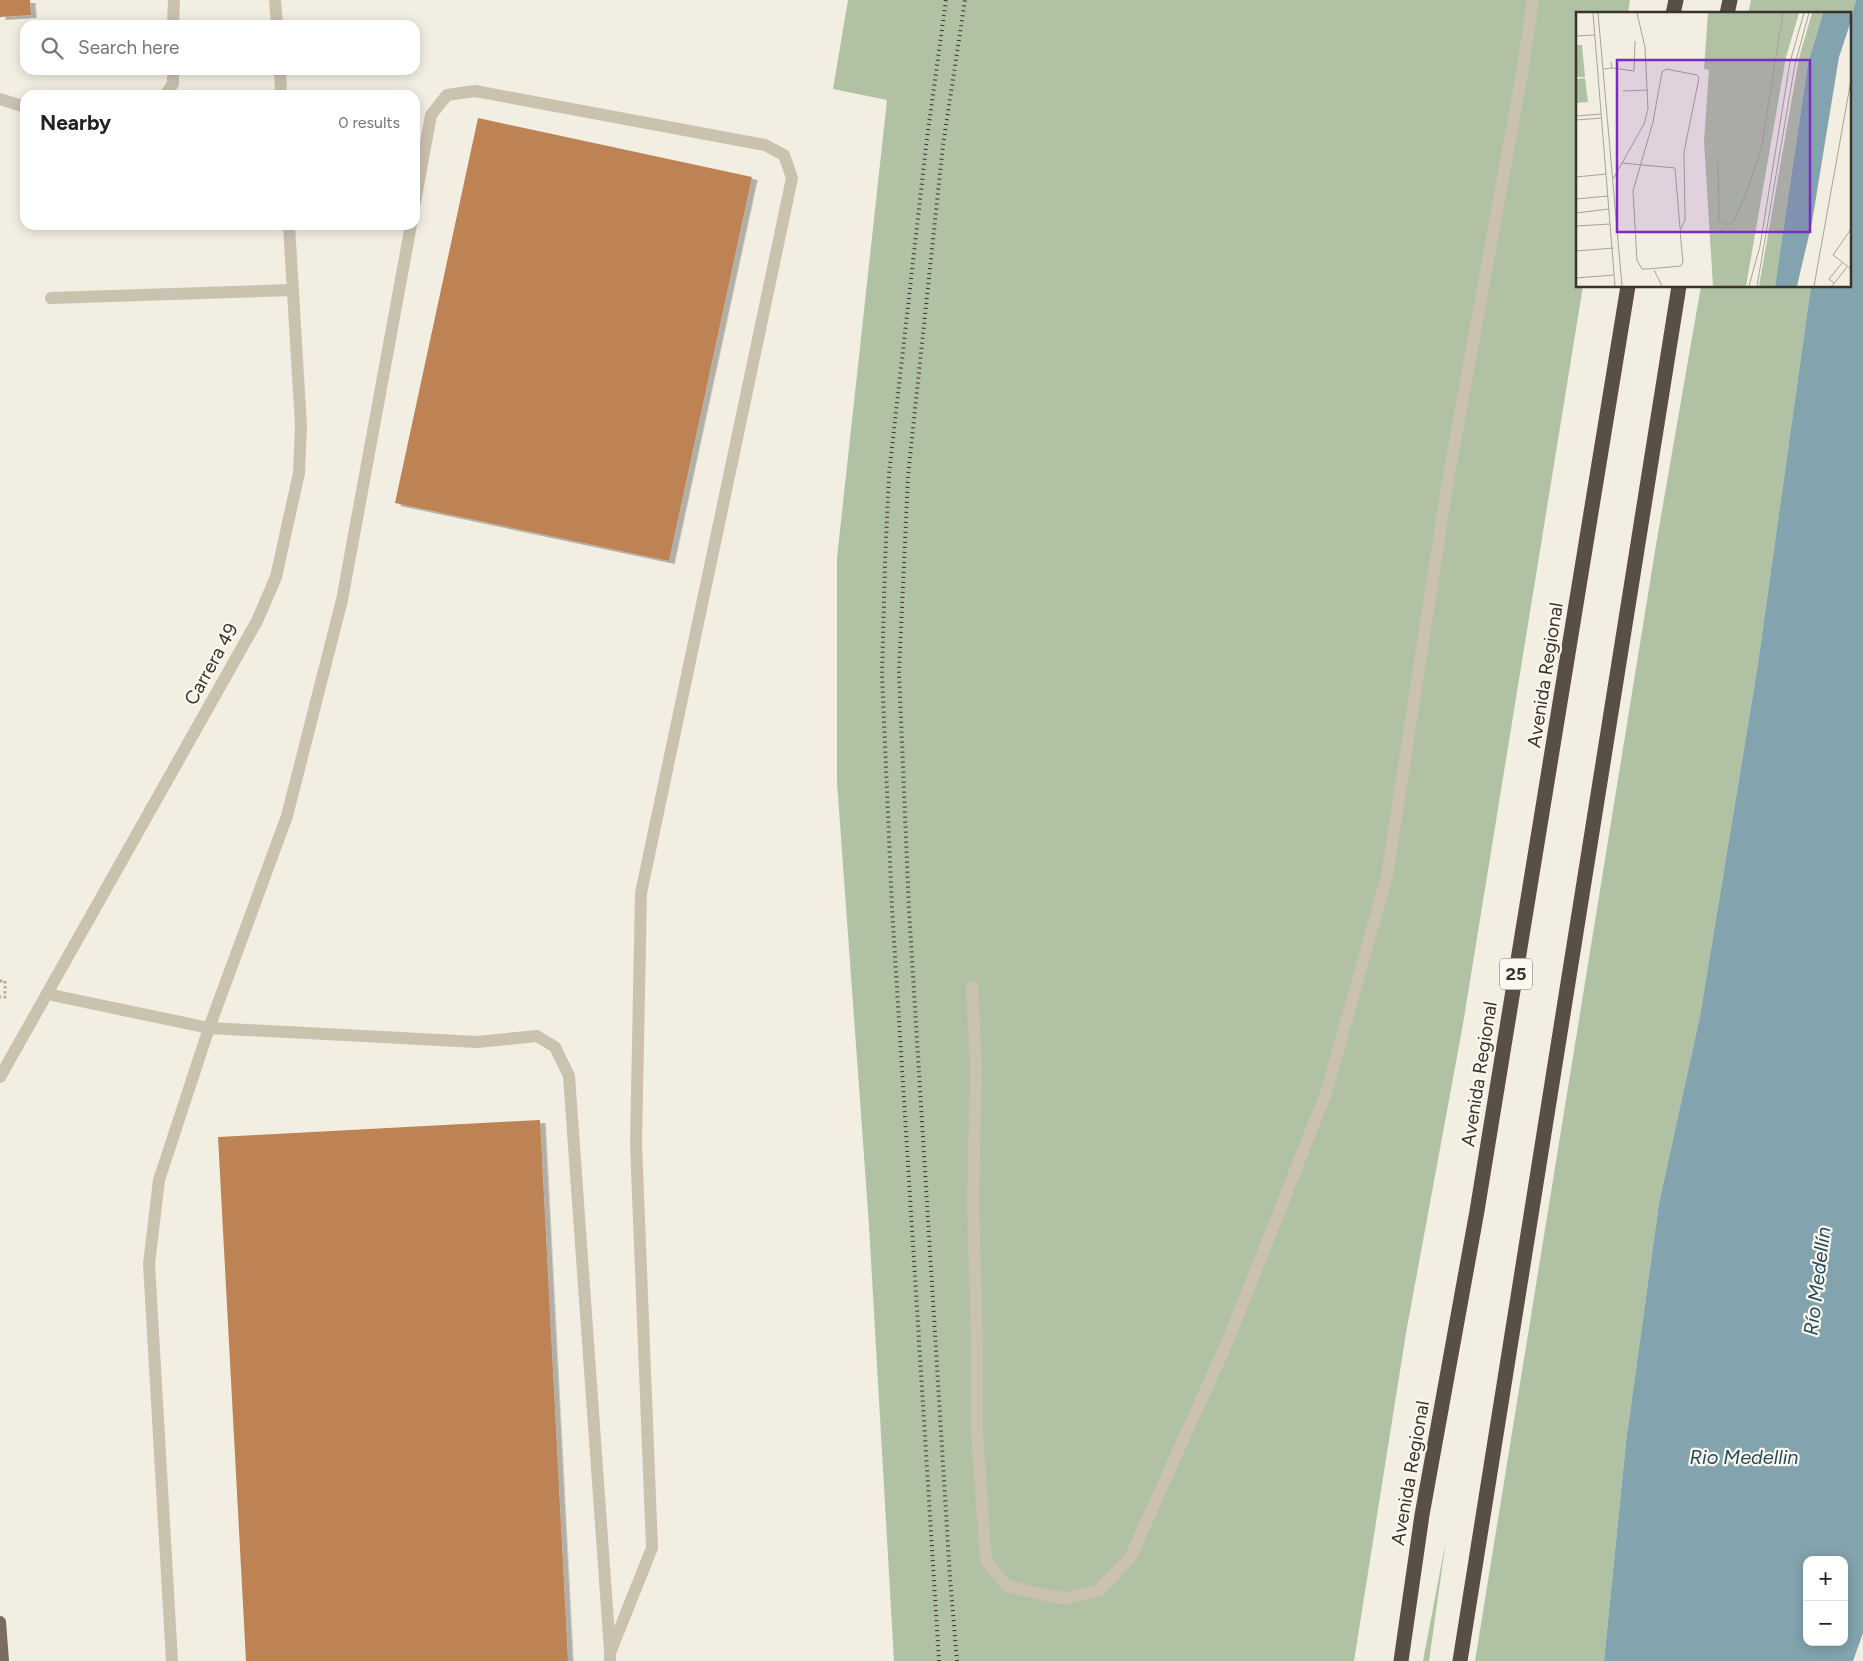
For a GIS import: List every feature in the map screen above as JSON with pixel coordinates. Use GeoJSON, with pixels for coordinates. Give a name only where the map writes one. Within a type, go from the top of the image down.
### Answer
{"type":"FeatureCollection","features":[{"type":"Feature","properties":{"kind":"highway","name":"Avenida Regional"},"geometry":{"type":"LineString","coordinates":[[1401,1661],[1422,1515],[1477,1211],[1628,288]]}},
{"type":"Feature","properties":{"kind":"highway"},"geometry":{"type":"LineString","coordinates":[[1460,1661],[1679,288]]}},
{"type":"Feature","properties":{"kind":"main road"},"geometry":{"type":"LineString","coordinates":[[0,1622],[3,1661]]}},
{"type":"Feature","properties":{"kind":"street"},"geometry":{"type":"LineString","coordinates":[[173,20],[174,0]]}},
{"type":"Feature","properties":{"kind":"street"},"geometry":{"type":"LineString","coordinates":[[276,0],[277,20]]}},
{"type":"Feature","properties":{"kind":"street"},"geometry":{"type":"LineString","coordinates":[[972,987],[976,1064],[973,1204],[978,1340],[977,1430],[986,1561],[1007,1586],[1049,1596],[1067,1598],[1099,1590],[1130,1558],[1228,1338],[1326,1093],[1387,876],[1448,480],[1521,79],[1533,0]]}},
{"type":"Feature","properties":{"kind":"street"},"geometry":{"type":"LineString","coordinates":[[169,90],[173,84],[173,75]]}},
{"type":"Feature","properties":{"kind":"street"},"geometry":{"type":"LineString","coordinates":[[280,75],[281,90]]}},
{"type":"Feature","properties":{"kind":"street"},"geometry":{"type":"LineString","coordinates":[[420,175],[431,115],[447,95],[475,91],[765,145],[784,155],[792,178],[641,893],[636,1144],[652,1548],[610,1657]]}},
{"type":"Feature","properties":{"kind":"street"},"geometry":{"type":"LineString","coordinates":[[0,98],[20,105]]}},
{"type":"Feature","properties":{"kind":"street","name":"Carrera 49"},"geometry":{"type":"LineString","coordinates":[[0,1077],[257,621],[276,577],[299,473],[301,426],[289,230]]}},
{"type":"Feature","properties":{"kind":"street"},"geometry":{"type":"LineString","coordinates":[[172,1661],[149,1264],[160,1180],[209,1028],[286,816],[342,600],[410,230]]}},
{"type":"Feature","properties":{"kind":"street"},"geometry":{"type":"LineString","coordinates":[[51,298],[293,290]]}},
{"type":"Feature","properties":{"kind":"street"},"geometry":{"type":"LineString","coordinates":[[47,994],[209,1028],[477,1042],[537,1036],[555,1047],[569,1076],[610,1657]]}},
{"type":"Feature","properties":{"kind":"path"},"geometry":{"type":"LineString","coordinates":[[0,981],[5,981],[5,997],[0,997]]}},
{"type":"Feature","properties":{"kind":"green space"},"geometry":{"type":"Polygon","coordinates":[[[848,0],[1630,0],[1628,12],[1576,12],[1576,288],[1583,288],[1463,1024],[1406,1333],[1354,1661],[894,1661],[869,1225],[837,782],[837,558],[887,100],[833,89],[848,0]]]}},
{"type":"Feature","properties":{"kind":"green space"},"geometry":{"type":"Polygon","coordinates":[[[1751,0],[1856,0],[1850,22],[1850,12],[1748,12],[1751,0]]]}},
{"type":"Feature","properties":{"kind":"green space"},"geometry":{"type":"Polygon","coordinates":[[[1701,288],[1811,288],[1757,670],[1700,1016],[1659,1203],[1626,1442],[1604,1661],[1475,1661],[1656,545],[1701,288]]]}},
{"type":"Feature","properties":{"kind":"green space"},"geometry":{"type":"Polygon","coordinates":[[[1446,1540],[1429,1661],[1423,1661],[1446,1540]]]}},
{"type":"Feature","properties":{"kind":"water","name":"Rio Medellin"},"geometry":{"type":"Polygon","coordinates":[[[1856,0],[1863,0],[1863,1633],[1853,1661],[1604,1661],[1626,1442],[1659,1203],[1700,1016],[1757,670],[1811,288],[1850,288],[1850,22],[1856,0]]]}},
{"type":"Feature","properties":{"kind":"building"},"geometry":{"type":"Polygon","coordinates":[[[0,0],[30,0],[31,15],[0,17],[0,0]]]}},
{"type":"Feature","properties":{"kind":"building"},"geometry":{"type":"Polygon","coordinates":[[[478,118],[752,177],[669,561],[395,503],[478,118]]]}},
{"type":"Feature","properties":{"kind":"building"},"geometry":{"type":"Polygon","coordinates":[[[540,1120],[568,1661],[246,1661],[218,1137],[540,1120]]]}},
{"type":"Feature","properties":{"kind":"railway"},"geometry":{"type":"LineString","coordinates":[[939,1661],[892,908],[882,674],[889,474],[927,138],[946,0]]}},
{"type":"Feature","properties":{"kind":"railway"},"geometry":{"type":"LineString","coordinates":[[957,1661],[950,1578],[909,910],[899,672],[908,476],[943,145],[965,0]]}},
{"type":"Feature","properties":{"kind":"water label","name":"Río Medellín"},"geometry":{"type":"Point","coordinates":[1817,1281]}}]}
